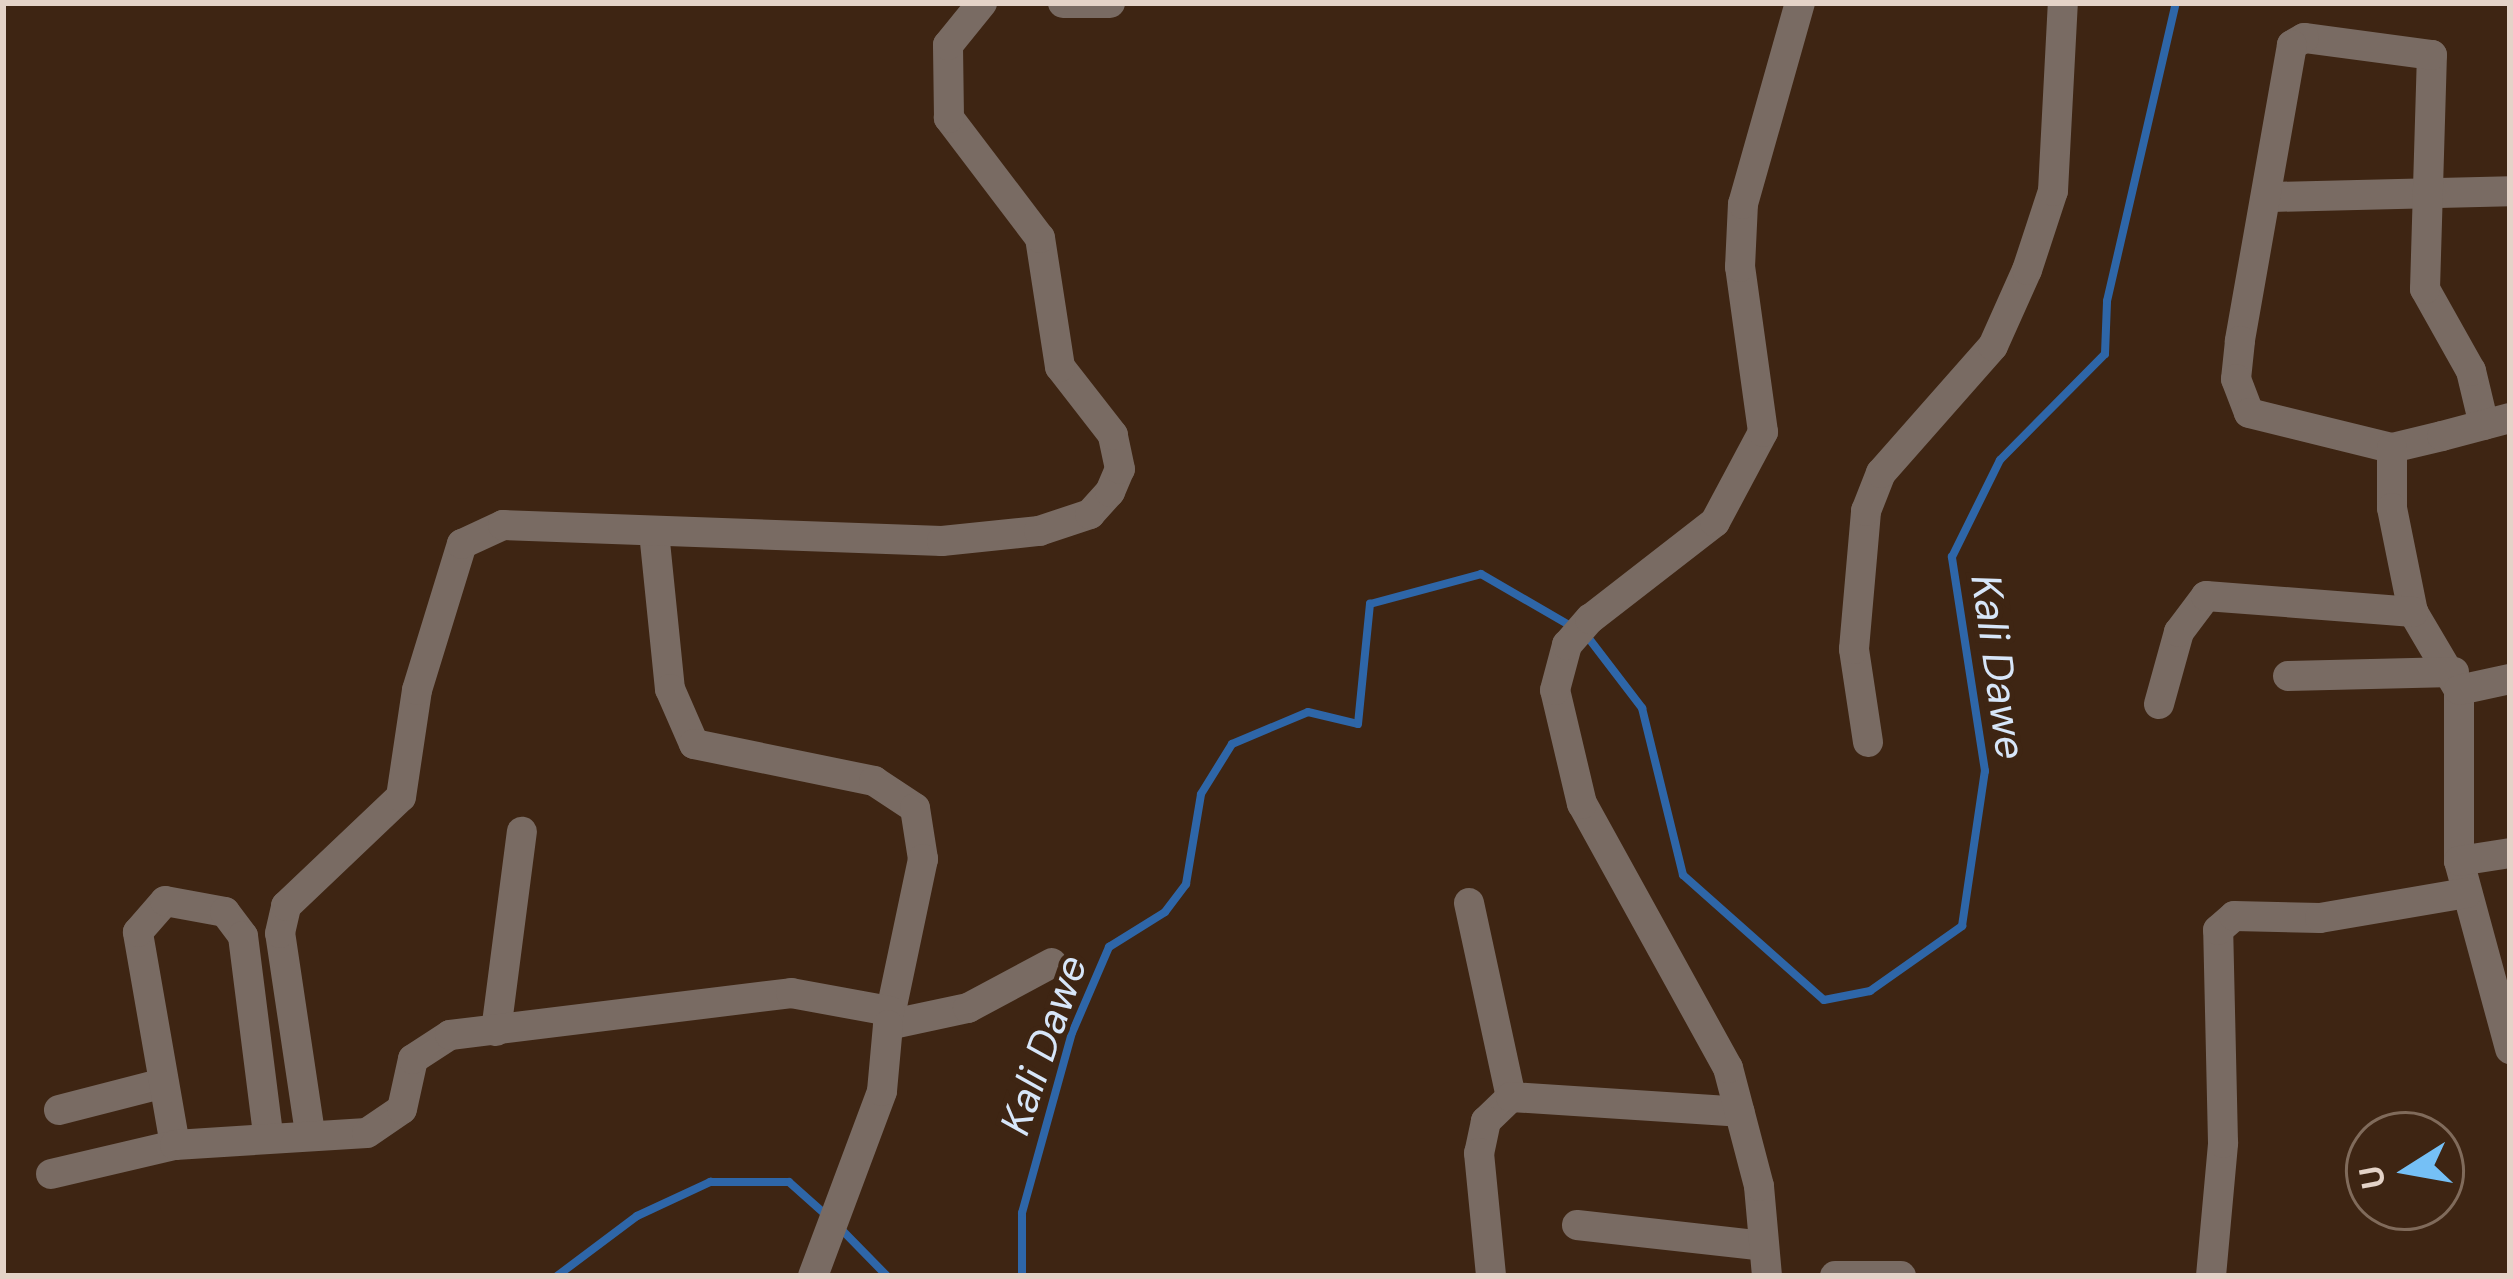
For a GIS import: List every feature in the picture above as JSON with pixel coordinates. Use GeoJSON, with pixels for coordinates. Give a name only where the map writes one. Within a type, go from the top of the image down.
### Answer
{"type":"FeatureCollection","features":[{"type":"Feature","properties":{"kind":"street"},"geometry":{"type":"LineString","coordinates":[[310,1133],[280,933],[286,906],[401,797],[417,690],[463,544],[503,525],[942,541],[1039,531],[1090,514],[1110,492],[1120,469],[1113,435],[1060,367],[1040,238],[949,118],[948,46],[982,3]]}},
{"type":"Feature","properties":{"kind":"street"},"geometry":{"type":"LineString","coordinates":[[1064,3],[1110,3]]}},
{"type":"Feature","properties":{"kind":"street"},"geometry":{"type":"LineString","coordinates":[[1577,1226],[1766,1261],[1728,1068],[1582,804],[1555,690],[1567,645],[1590,619],[1715,522],[1763,432],[1740,267],[1743,204],[1800,3]]}},
{"type":"Feature","properties":{"kind":"street"},"geometry":{"type":"LineString","coordinates":[[1868,742],[1854,649],[1866,511],[1881,473],[1993,346],[2027,270],[2053,191],[2063,3]]}},
{"type":"Feature","properties":{"kind":"street"},"geometry":{"type":"LineString","coordinates":[[2304,38],[2432,55],[2426,289],[2497,422],[2392,448],[2249,413],[2238,360],[2272,197],[2292,45],[2304,38]]}},
{"type":"Feature","properties":{"kind":"street"},"geometry":{"type":"LineString","coordinates":[[2272,197],[2430,200],[2510,191]]}},
{"type":"Feature","properties":{"kind":"street"},"geometry":{"type":"LineString","coordinates":[[2392,448],[2392,508],[2414,612],[2457,681],[2458,861],[2510,1049]]}},
{"type":"Feature","properties":{"kind":"street"},"geometry":{"type":"LineString","coordinates":[[654,532],[670,689],[694,744],[874,781],[915,808],[923,859],[866,1132],[813,1276]]}},
{"type":"Feature","properties":{"kind":"street"},"geometry":{"type":"LineString","coordinates":[[2159,704],[2179,632],[2206,596],[2414,612]]}},
{"type":"Feature","properties":{"kind":"street"},"geometry":{"type":"LineString","coordinates":[[2288,676],[2510,679]]}},
{"type":"Feature","properties":{"kind":"street"},"geometry":{"type":"LineString","coordinates":[[496,1031],[522,832]]}},
{"type":"Feature","properties":{"kind":"street"},"geometry":{"type":"LineString","coordinates":[[2458,861],[2510,853]]}},
{"type":"Feature","properties":{"kind":"street"},"geometry":{"type":"LineString","coordinates":[[2211,1276],[2223,1143],[2218,930],[2234,916],[2320,918],[2467,893]]}},
{"type":"Feature","properties":{"kind":"street"},"geometry":{"type":"LineString","coordinates":[[175,1145],[138,932],[165,901],[198,902],[225,911],[243,936],[268,1133]]}},
{"type":"Feature","properties":{"kind":"street"},"geometry":{"type":"LineString","coordinates":[[1469,903],[1511,1097]]}},
{"type":"Feature","properties":{"kind":"street"},"geometry":{"type":"LineString","coordinates":[[51,1174],[175,1145],[389,1124],[428,1045],[634,1004],[791,993],[888,1018],[968,1008],[1052,963]]}},
{"type":"Feature","properties":{"kind":"street"},"geometry":{"type":"LineString","coordinates":[[59,1110],[164,1083]]}},
{"type":"Feature","properties":{"kind":"street"},"geometry":{"type":"LineString","coordinates":[[1491,1276],[1479,1153],[1486,1121],[1511,1097],[1740,1112]]}},
{"type":"Feature","properties":{"kind":"street"},"geometry":{"type":"LineString","coordinates":[[1835,1276],[1901,1276]]}},
{"type":"Feature","properties":{"kind":"waterway","name":"Kali Dawe"},"geometry":{"type":"LineString","coordinates":[[1587,636],[1642,708],[1683,875],[1824,1000],[1870,991],[1962,926],[1985,771],[1952,557],[2000,460],[2105,354],[2107,301],[2176,3]]}},
{"type":"Feature","properties":{"kind":"waterway","name":"Kali Dawe"},"geometry":{"type":"LineString","coordinates":[[1022,1276],[1022,1213],[1072,1033],[1109,947],[1165,912],[1186,884],[1201,794],[1232,744],[1308,712],[1358,724],[1370,604],[1481,574],[1574,628]]}},
{"type":"Feature","properties":{"kind":"waterway","name":"Kali Dawe"},"geometry":{"type":"LineString","coordinates":[[557,1276],[637,1216],[710,1182],[789,1182],[826,1215]]}},
{"type":"Feature","properties":{"kind":"waterway","name":"Kali Dawe"},"geometry":{"type":"LineString","coordinates":[[841,1229],[887,1276]]}}]}
